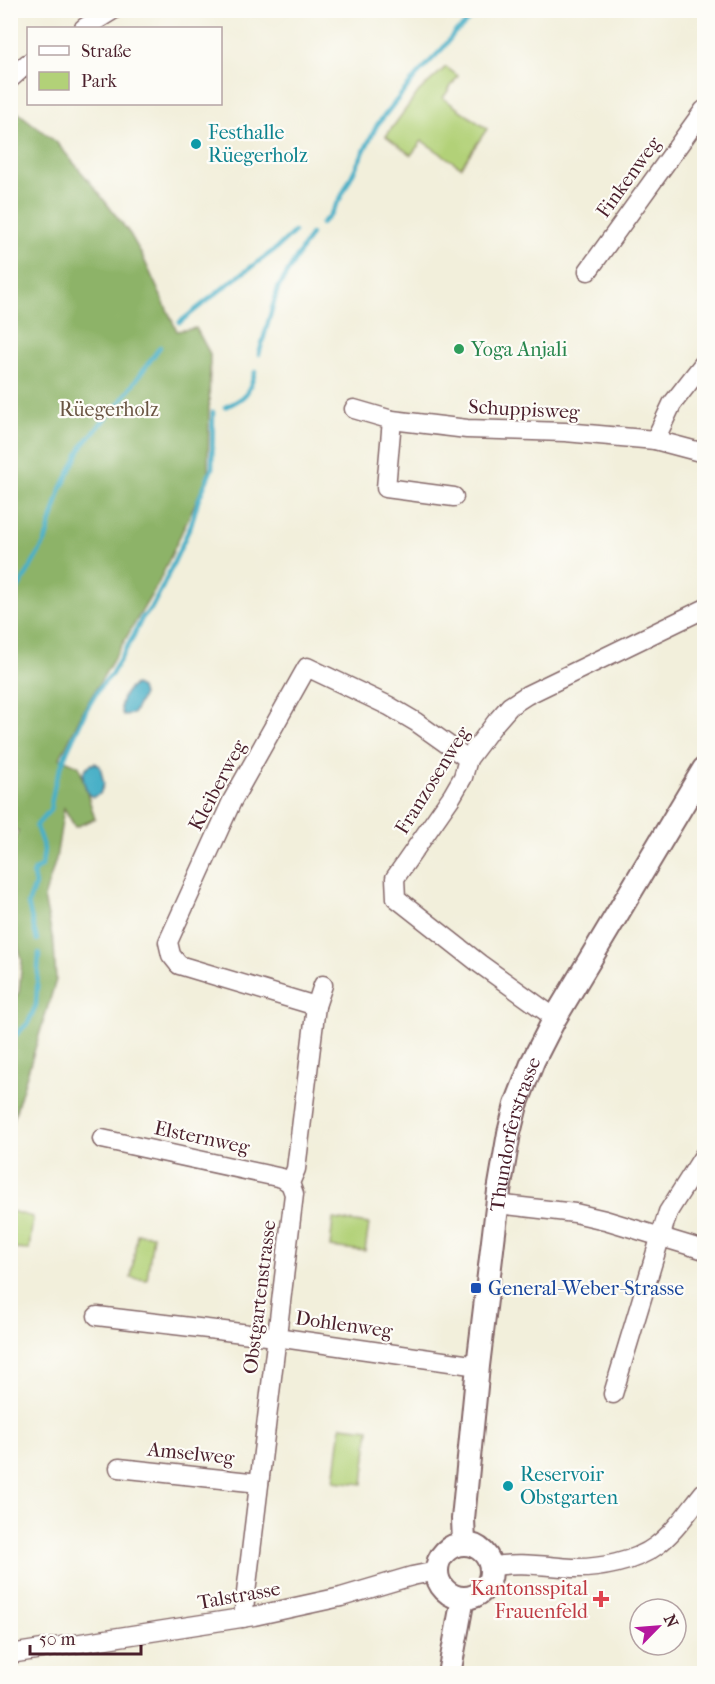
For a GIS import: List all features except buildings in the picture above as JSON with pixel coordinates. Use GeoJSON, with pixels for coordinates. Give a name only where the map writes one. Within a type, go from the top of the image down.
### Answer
{"type":"FeatureCollection","features":[{"type":"Feature","properties":{"kind":"street"},"geometry":{"type":"LineString","coordinates":[[86,27],[113,10]]}},
{"type":"Feature","properties":{"kind":"street"},"geometry":{"type":"LineString","coordinates":[[10,79],[27,64]]}},
{"type":"Feature","properties":{"kind":"street","name":"Finkenweg"},"geometry":{"type":"LineString","coordinates":[[588,271],[705,110]]}},
{"type":"Feature","properties":{"kind":"street"},"geometry":{"type":"LineString","coordinates":[[655,440],[672,404],[705,363]]}},
{"type":"Feature","properties":{"kind":"street","name":"Schuppisweg"},"geometry":{"type":"LineString","coordinates":[[354,409],[392,420],[467,429],[565,432],[655,440],[705,453]]}},
{"type":"Feature","properties":{"kind":"street"},"geometry":{"type":"LineString","coordinates":[[392,420],[386,488],[454,497]]}},
{"type":"Feature","properties":{"kind":"street","name":"Franzosenweg"},"geometry":{"type":"LineString","coordinates":[[555,1018],[480,964],[396,898],[395,878],[452,796],[463,777],[468,759],[510,706],[527,695],[705,609]]}},
{"type":"Feature","properties":{"kind":"street","name":"Kleiberweg"},"geometry":{"type":"LineString","coordinates":[[316,1006],[179,965],[171,955],[168,942],[232,801],[307,667],[389,706],[468,759]]}},
{"type":"Feature","properties":{"kind":"street","name":"Thundorferstrasse"},"geometry":{"type":"LineString","coordinates":[[464,1544],[463,1519],[497,1204],[516,1105],[533,1061],[555,1018],[705,769]]}},
{"type":"Feature","properties":{"kind":"street","name":"Obstgartenstrasse"},"geometry":{"type":"LineString","coordinates":[[243,1618],[294,1194],[290,1183],[297,1169],[316,1006],[324,985]]}},
{"type":"Feature","properties":{"kind":"street","name":"Elsternweg"},"geometry":{"type":"LineString","coordinates":[[102,1139],[282,1178],[290,1183]]}},
{"type":"Feature","properties":{"kind":"street"},"geometry":{"type":"LineString","coordinates":[[614,1394],[668,1212],[705,1155]]}},
{"type":"Feature","properties":{"kind":"street"},"geometry":{"type":"LineString","coordinates":[[497,1204],[575,1213],[705,1250]]}},
{"type":"Feature","properties":{"kind":"street","name":"Dohlenweg"},"geometry":{"type":"LineString","coordinates":[[97,1316],[276,1337],[478,1366]]}},
{"type":"Feature","properties":{"kind":"street","name":"Amselweg"},"geometry":{"type":"LineString","coordinates":[[119,1468],[259,1483]]}},
{"type":"Feature","properties":{"kind":"street"},"geometry":{"type":"LineString","coordinates":[[490,1567],[520,1563],[575,1568],[613,1565],[657,1546],[705,1492]]}},
{"type":"Feature","properties":{"kind":"street"},"geometry":{"type":"LineString","coordinates":[[464,1544],[478,1549],[488,1560],[490,1567],[489,1580],[485,1588],[479,1594],[471,1597],[454,1596],[442,1587],[438,1579],[438,1563],[442,1555],[464,1544]]}},
{"type":"Feature","properties":{"kind":"street","name":"Talstrasse"},"geometry":{"type":"LineString","coordinates":[[10,1654],[243,1618],[341,1597],[437,1571]]}},
{"type":"Feature","properties":{"kind":"street"},"geometry":{"type":"LineString","coordinates":[[449,1674],[463,1598]]}},
{"type":"Feature","properties":{"kind":"green space"},"geometry":{"type":"Polygon","coordinates":[[[446,67],[458,76],[443,98],[487,129],[461,167],[422,141],[411,155],[386,136],[419,91],[446,67]]]}},
{"type":"Feature","properties":{"kind":"green space","name":"Rüegerholz"},"geometry":{"type":"Polygon","coordinates":[[[11,107],[57,143],[94,187],[130,234],[177,331],[196,328],[210,354],[208,475],[158,584],[84,709],[60,758],[79,766],[95,819],[75,827],[64,808],[56,859],[44,898],[54,945],[56,980],[11,1127],[11,1004],[19,992],[22,960],[10,917],[11,852],[18,831],[10,826],[11,107]]]}},
{"type":"Feature","properties":{"kind":"green space"},"geometry":{"type":"Polygon","coordinates":[[[11,1211],[33,1217],[29,1250],[14,1249],[11,1240],[11,1211]]]}},
{"type":"Feature","properties":{"kind":"green space"},"geometry":{"type":"Polygon","coordinates":[[[333,1219],[369,1224],[365,1251],[330,1247],[333,1219]]]}},
{"type":"Feature","properties":{"kind":"green space"},"geometry":{"type":"Polygon","coordinates":[[[137,1234],[153,1235],[147,1280],[131,1278],[137,1234]]]}},
{"type":"Feature","properties":{"kind":"green space"},"geometry":{"type":"Polygon","coordinates":[[[341,1426],[369,1429],[363,1484],[334,1481],[341,1426]]]}},
{"type":"Feature","properties":{"kind":"water"},"geometry":{"type":"Polygon","coordinates":[[[135,685],[141,688],[143,695],[133,714],[123,715],[121,707],[123,698],[135,685]]]}},
{"type":"Feature","properties":{"kind":"water"},"geometry":{"type":"Polygon","coordinates":[[[95,763],[100,766],[104,784],[100,794],[93,797],[89,795],[83,776],[86,768],[95,763]]]}},
{"type":"Feature","properties":{"kind":"waterway"},"geometry":{"type":"LineString","coordinates":[[321,224],[330,215],[341,197],[377,125],[455,32],[479,10]]}},
{"type":"Feature","properties":{"kind":"waterway"},"geometry":{"type":"LineString","coordinates":[[180,322],[277,248],[294,232]]}},
{"type":"Feature","properties":{"kind":"waterway"},"geometry":{"type":"LineString","coordinates":[[259,354],[278,288],[311,234]]}},
{"type":"Feature","properties":{"kind":"waterway"},"geometry":{"type":"LineString","coordinates":[[10,603],[45,542],[60,491],[83,445],[124,397],[160,347]]}},
{"type":"Feature","properties":{"kind":"waterway"},"geometry":{"type":"LineString","coordinates":[[225,407],[246,394],[255,372]]}},
{"type":"Feature","properties":{"kind":"waterway"},"geometry":{"type":"LineString","coordinates":[[37,940],[28,904],[35,885],[33,875],[35,870],[42,866],[44,849],[36,826],[50,810],[55,783],[87,708],[100,687],[111,675],[142,618],[151,609],[191,525],[212,468],[213,412]]}},
{"type":"Feature","properties":{"kind":"waterway"},"geometry":{"type":"LineString","coordinates":[[10,1041],[28,1023],[36,1005],[39,953]]}},
{"type":"Feature","properties":{"kind":"place","name":"Festhalle Rüegerholz"},"geometry":{"type":"Point","coordinates":[196,144]}},
{"type":"Feature","properties":{"kind":"place","name":"Yoga Anjali"},"geometry":{"type":"Point","coordinates":[459,349]}},
{"type":"Feature","properties":{"kind":"place","name":"General-Weber-Strasse"},"geometry":{"type":"Point","coordinates":[476,1288]}},
{"type":"Feature","properties":{"kind":"place","name":"Reservoir Obstgarten"},"geometry":{"type":"Point","coordinates":[508,1486]}},
{"type":"Feature","properties":{"kind":"place","name":"Kantonsspital Frauenfeld"},"geometry":{"type":"Point","coordinates":[601,1599]}}]}
